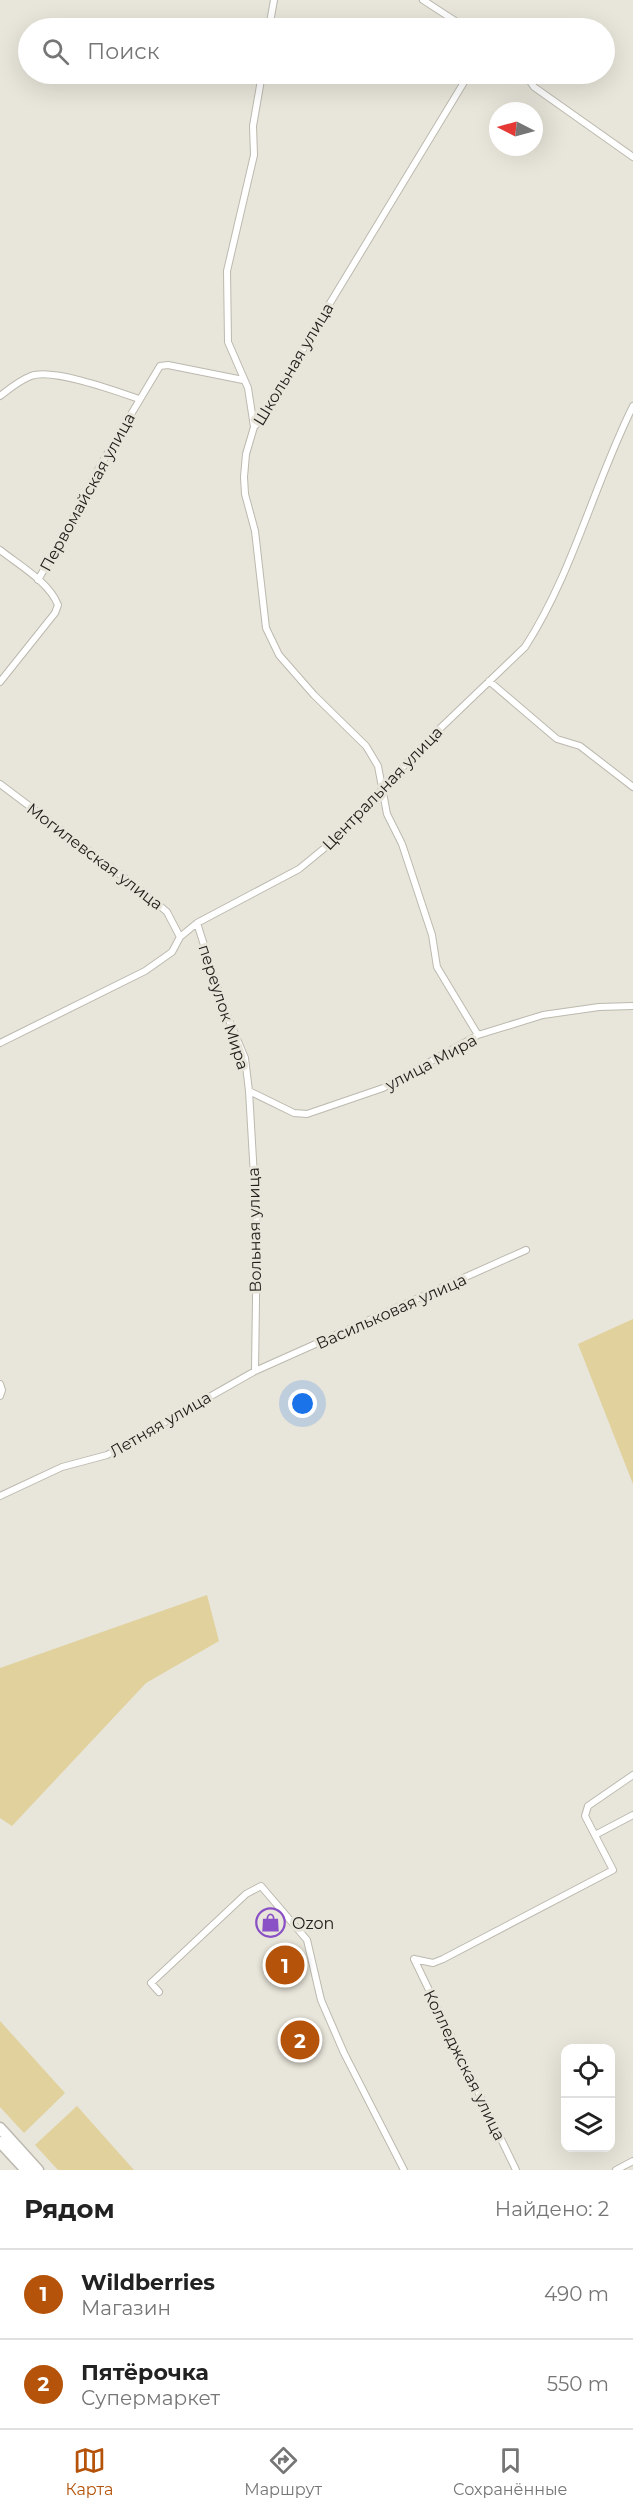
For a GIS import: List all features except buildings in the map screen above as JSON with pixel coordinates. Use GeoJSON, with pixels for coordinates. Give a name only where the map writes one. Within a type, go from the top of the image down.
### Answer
{"type":"FeatureCollection","features":[{"type":"Feature","properties":{"kind":"main road"},"geometry":{"type":"LineString","coordinates":[[0,2128],[38,2170]]}},
{"type":"Feature","properties":{"kind":"main road"},"geometry":{"type":"LineString","coordinates":[[0,2142],[26,2170]]}},
{"type":"Feature","properties":{"kind":"street"},"geometry":{"type":"LineString","coordinates":[[271,18],[274,0]]}},
{"type":"Feature","properties":{"kind":"street"},"geometry":{"type":"LineString","coordinates":[[423,0],[451,18]]}},
{"type":"Feature","properties":{"kind":"street"},"geometry":{"type":"LineString","coordinates":[[254,427],[248,388],[228,342],[227,271],[254,155],[253,126],[260,84]]}},
{"type":"Feature","properties":{"kind":"street","name":"Школьная улица"},"geometry":{"type":"LineString","coordinates":[[463,84],[324,313],[264,417],[254,427],[246,454],[244,477],[245,494],[255,531],[266,628],[279,655],[314,695],[366,746],[378,765],[387,814],[402,844],[432,935],[437,967],[478,1035]]}},
{"type":"Feature","properties":{"kind":"street"},"geometry":{"type":"LineString","coordinates":[[532,84],[633,157]]}},
{"type":"Feature","properties":{"kind":"street","name":"Первомайская улица"},"geometry":{"type":"LineString","coordinates":[[0,682],[55,613],[58,605],[55,597],[38,580],[139,399],[160,366],[168,365],[243,380]]}},
{"type":"Feature","properties":{"kind":"street"},"geometry":{"type":"LineString","coordinates":[[0,396],[33,375],[61,376],[97,384],[139,399]]}},
{"type":"Feature","properties":{"kind":"street","name":"Центральная улица"},"geometry":{"type":"LineString","coordinates":[[0,1043],[145,970],[172,952],[180,937],[197,923],[299,869],[338,837],[428,740],[525,647],[536,630],[580,533],[616,439],[633,406]]}},
{"type":"Feature","properties":{"kind":"street"},"geometry":{"type":"LineString","coordinates":[[0,550],[38,580]]}},
{"type":"Feature","properties":{"kind":"street"},"geometry":{"type":"LineString","coordinates":[[489,681],[557,739],[580,747],[633,787]]}},
{"type":"Feature","properties":{"kind":"street","name":"Могилевская улица"},"geometry":{"type":"LineString","coordinates":[[0,784],[146,894],[167,912],[180,937]]}},
{"type":"Feature","properties":{"kind":"street","name":"переулок Мира"},"geometry":{"type":"LineString","coordinates":[[197,923],[224,1008],[245,1058],[249,1090]]}},
{"type":"Feature","properties":{"kind":"street","name":"улица Мира"},"geometry":{"type":"LineString","coordinates":[[249,1090],[302,1115],[383,1088],[478,1035],[543,1015],[600,1007],[633,1006]]}},
{"type":"Feature","properties":{"kind":"street","name":"Вольная улица"},"geometry":{"type":"LineString","coordinates":[[249,1090],[257,1228],[255,1371]]}},
{"type":"Feature","properties":{"kind":"street","name":"Васильковая улица"},"geometry":{"type":"LineString","coordinates":[[255,1371],[526,1250]]}},
{"type":"Feature","properties":{"kind":"street","name":"Летняя улица"},"geometry":{"type":"LineString","coordinates":[[0,1496],[62,1467],[107,1455],[255,1371]]}},
{"type":"Feature","properties":{"kind":"street"},"geometry":{"type":"LineString","coordinates":[[633,1775],[588,1806],[585,1816],[595,1835],[633,1815]]}},
{"type":"Feature","properties":{"kind":"street","name":"Колледжская улица"},"geometry":{"type":"LineString","coordinates":[[516,2170],[414,1959],[433,1963],[443,1959],[613,1870],[595,1835]]}},
{"type":"Feature","properties":{"kind":"street"},"geometry":{"type":"LineString","coordinates":[[159,1992],[151,1983],[246,1894],[261,1886],[307,1940],[321,2000],[344,2053],[404,2170]]}},
{"type":"Feature","properties":{"kind":"street"},"geometry":{"type":"LineString","coordinates":[[616,2170],[633,2161]]}},
{"type":"Feature","properties":{"kind":"shaded area"},"geometry":{"type":"Polygon","coordinates":[[[633,1319],[633,1484],[578,1344],[633,1319]]]}},
{"type":"Feature","properties":{"kind":"shaded area"},"geometry":{"type":"Polygon","coordinates":[[[207,1595],[219,1641],[146,1683],[12,1826],[0,1818],[0,1668],[207,1595]]]}},
{"type":"Feature","properties":{"kind":"shaded area"},"geometry":{"type":"Polygon","coordinates":[[[0,2021],[65,2093],[24,2133],[0,2107],[0,2021]]]}},
{"type":"Feature","properties":{"kind":"shaded area"},"geometry":{"type":"Polygon","coordinates":[[[77,2106],[134,2170],[58,2170],[35,2145],[77,2106]]]}},
{"type":"Feature","properties":{"kind":"place","name":"Ozon"},"geometry":{"type":"Point","coordinates":[271,1923]}},
{"type":"Feature","properties":{"kind":"place","name":"Wildberries"},"geometry":{"type":"Point","coordinates":[285,1965]}},
{"type":"Feature","properties":{"kind":"place","name":"Пятёрочка"},"geometry":{"type":"Point","coordinates":[300,2040]}}]}
